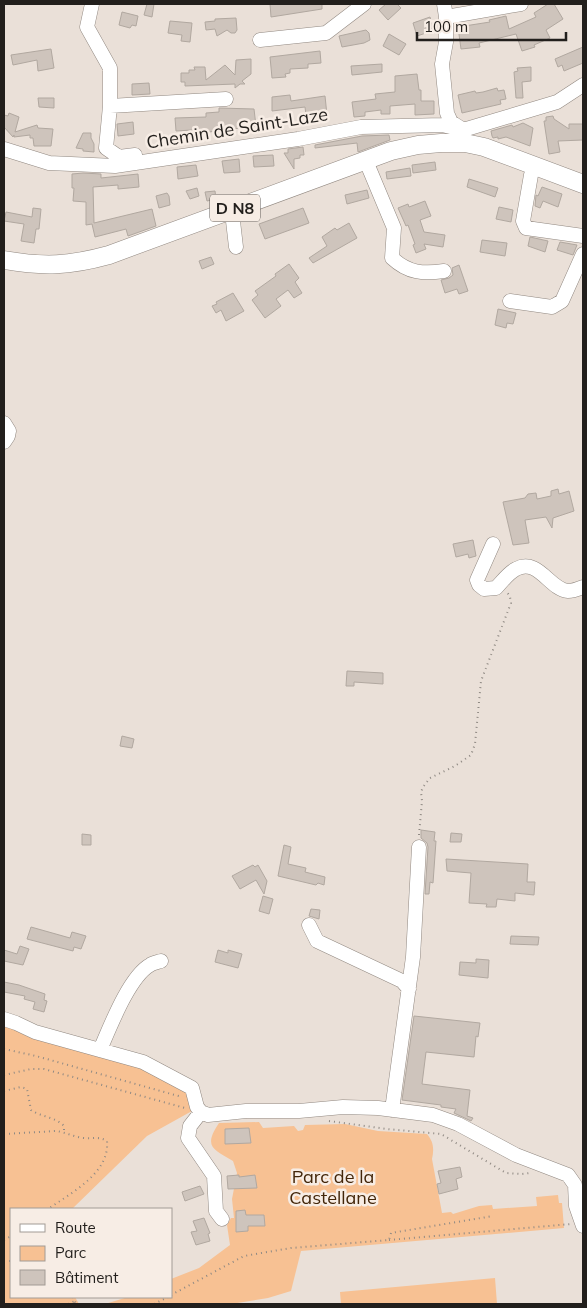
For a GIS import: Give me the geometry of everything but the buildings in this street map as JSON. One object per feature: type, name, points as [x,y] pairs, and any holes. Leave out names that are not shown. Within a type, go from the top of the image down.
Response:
[{"type":"main road","name":"D N8","points":[[4,260],[55,265],[81,263],[108,255],[392,151],[418,145],[441,143],[464,136],[484,148],[583,184]]},
{"type":"street","points":[[92,4],[87,27],[110,68],[110,106],[106,148],[119,157],[172,150],[197,153]]},
{"type":"street","points":[[260,40],[326,32],[364,4]]},
{"type":"street","points":[[522,4],[445,10],[446,42],[442,64],[448,113],[451,122],[464,136],[557,102],[583,86]]},
{"type":"street","points":[[110,106],[226,99]]},
{"type":"street","name":"Chemin de Saint-Laze","points":[[4,149],[49,163],[115,166],[298,139],[361,127],[442,125],[464,136]]},
{"type":"street","points":[[366,161],[394,228],[392,258],[401,266],[413,271],[430,273],[444,271]]},
{"type":"street","points":[[535,166],[531,176],[523,221],[526,228],[583,236]]},
{"type":"street","points":[[510,302],[552,307],[557,305],[562,301],[583,254]]},
{"type":"street","points":[[4,423],[9,431],[4,442]]},
{"type":"street","points":[[493,544],[477,580],[484,589],[496,588],[518,567],[534,568],[560,589],[566,591],[574,591],[583,587]]},
{"type":"street","points":[[392,1110],[413,957],[419,847]]},
{"type":"street","points":[[309,925],[317,940],[402,981],[409,989]]},
{"type":"street","points":[[100,1050],[133,982],[151,964],[161,961]]},
{"type":"street","points":[[4,1019],[35,1032],[143,1062],[192,1088],[199,1110],[208,1115],[246,1111],[299,1111],[343,1107],[433,1115],[458,1124],[516,1155],[568,1175],[574,1185],[576,1206],[583,1224]]},
{"type":"street","points":[[199,1110],[190,1126],[188,1138],[214,1176],[216,1211],[222,1219]]},
{"type":"path","points":[[419,847],[421,792],[423,787],[430,778],[466,760],[471,755],[475,744],[481,681],[511,603],[510,597],[499,585]]},
{"type":"path","points":[[4,1049],[36,1056],[194,1101],[199,1110]]},
{"type":"path","points":[[4,1075],[31,1069],[44,1069],[180,1108],[199,1110]]},
{"type":"path","points":[[4,1091],[21,1087],[27,1089],[31,1110],[38,1115],[59,1121],[64,1126],[64,1132]]},
{"type":"path","points":[[324,1121],[441,1134],[506,1172],[522,1174],[532,1172],[536,1174]]},
{"type":"path","points":[[4,1134],[64,1132],[82,1138],[102,1137],[107,1141],[108,1150],[98,1170],[86,1182],[49,1208]]},
{"type":"path","points":[[389,1240],[391,1233],[493,1216]]},
{"type":"path","points":[[172,1294],[244,1256],[291,1248],[583,1224]]},
{"type":"path","points":[[154,1304],[166,1298]]},
{"type":"path","points":[[68,1304],[76,1303]]},
{"type":"green space","points":[[4,1025],[101,1052],[183,1083],[192,1111],[147,1136],[73,1208],[10,1208],[10,1298],[76,1298],[79,1304],[4,1304]]},
{"type":"green space","name":"Parc de la Castellane","points":[[259,1122],[263,1128],[294,1126],[298,1131],[303,1130],[305,1125],[345,1124],[378,1131],[427,1134],[433,1146],[432,1159],[442,1213],[451,1212],[453,1214],[479,1206],[492,1205],[493,1209],[537,1206],[536,1197],[558,1195],[559,1203],[562,1203],[564,1228],[301,1251],[291,1291],[268,1298],[231,1304],[105,1304],[125,1298],[172,1298],[172,1279],[199,1268],[230,1245],[227,1225],[231,1218],[234,1218],[232,1199],[237,1173],[233,1161],[216,1150],[211,1142],[214,1131],[219,1123]]},
{"type":"green space","points":[[495,1278],[497,1304],[341,1304],[340,1292]]}]
